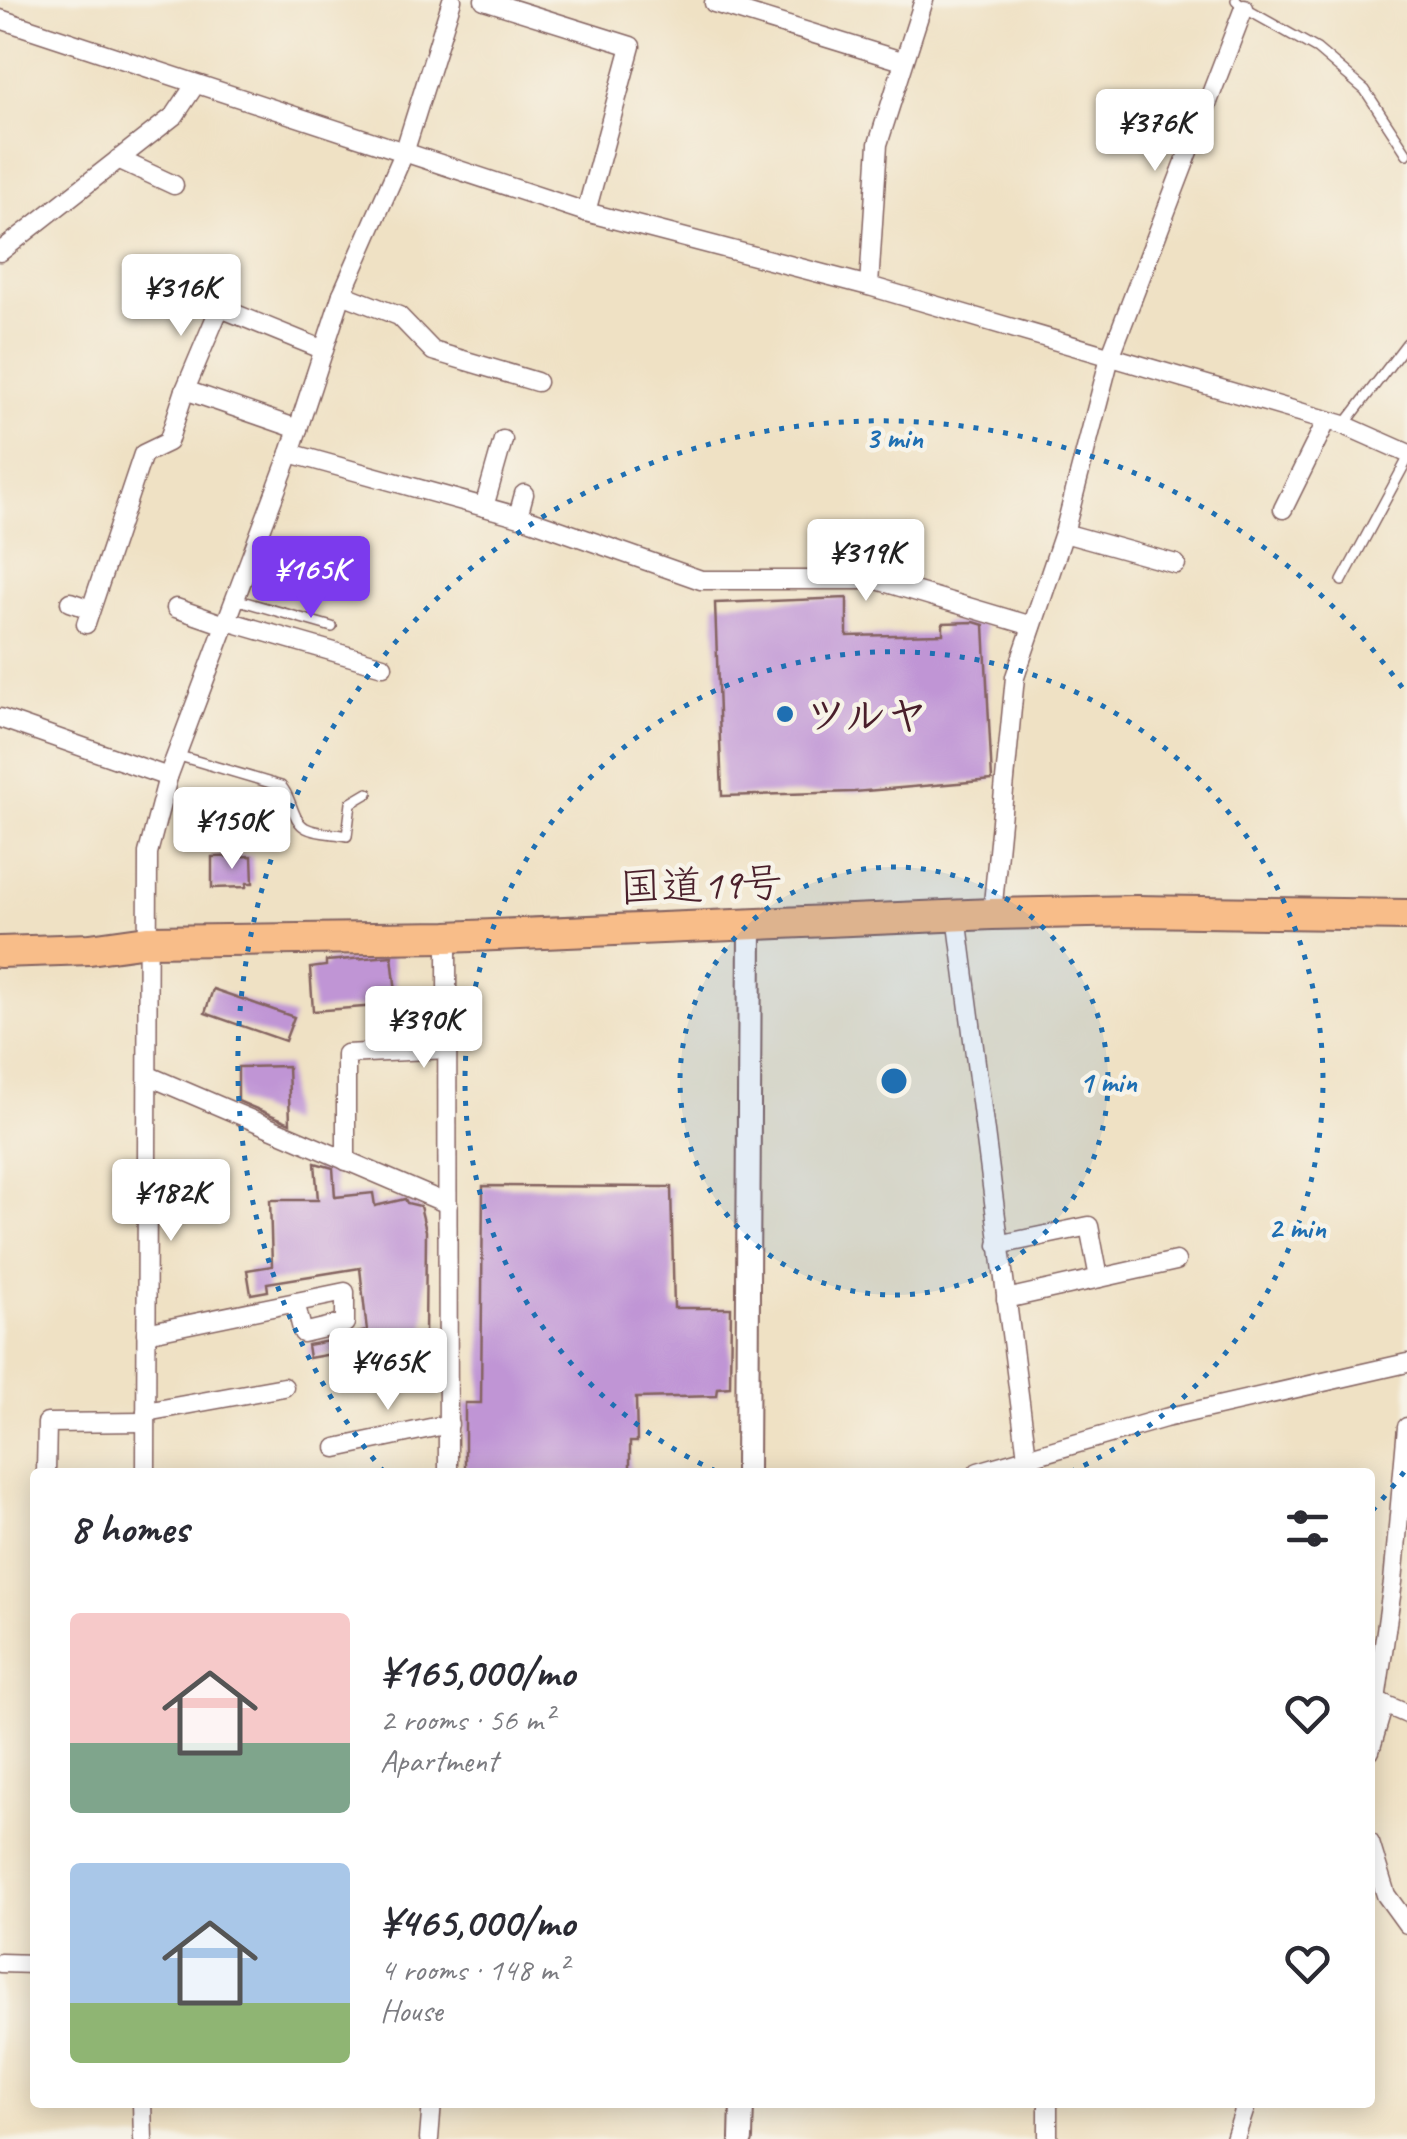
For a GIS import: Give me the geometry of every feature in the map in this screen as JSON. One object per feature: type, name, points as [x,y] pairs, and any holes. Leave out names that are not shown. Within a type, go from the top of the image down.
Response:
[{"type":"highway","name":"国道19号","points":[[0,952],[90,949],[147,941],[447,938],[992,914],[1154,911],[1407,915]]},
{"type":"street","points":[[146,1468],[148,853],[168,776],[290,454],[342,294],[404,152],[452,0]]},
{"type":"street","points":[[484,0],[631,46],[586,212]]},
{"type":"street","points":[[714,0],[902,62]]},
{"type":"street","points":[[869,286],[878,144],[924,0]]},
{"type":"street","points":[[992,914],[1015,677],[1064,532],[1110,357],[1240,4]]},
{"type":"street","points":[[0,19],[586,212],[869,286],[1336,423],[1407,452]]},
{"type":"street","points":[[0,252],[175,114],[195,85]]},
{"type":"street","points":[[118,159],[174,185]]},
{"type":"street","points":[[179,291],[324,350]]},
{"type":"street","points":[[342,294],[398,316],[434,350],[529,380],[524,357]]},
{"type":"street","points":[[70,602],[88,617],[143,454],[168,442],[220,307]]},
{"type":"street","points":[[185,390],[298,429]]},
{"type":"street","points":[[1282,509],[1336,423]]},
{"type":"street","points":[[484,507],[503,440]]},
{"type":"street","points":[[290,454],[518,516],[700,580],[878,580],[1032,626]]},
{"type":"street","points":[[518,516],[524,494]]},
{"type":"street","points":[[1064,532],[1176,564]]},
{"type":"street","points":[[176,607],[383,666]]},
{"type":"street","points":[[0,718],[168,776]]},
{"type":"street","points":[[957,916],[1028,1464]]},
{"type":"street","points":[[747,1468],[750,925]]},
{"type":"street","points":[[447,938],[448,1468]]},
{"type":"street","points":[[346,1161],[346,1054],[448,1048]]},
{"type":"street","points":[[149,1076],[448,1204]]},
{"type":"street","points":[[998,1245],[1089,1226],[1100,1278]]},
{"type":"street","points":[[1006,1299],[1176,1261]]},
{"type":"street","points":[[146,1333],[295,1302]]},
{"type":"street","points":[[1003,1468],[1028,1464],[1166,1418],[1407,1363]]},
{"type":"street","points":[[46,1468],[47,1423],[146,1417],[284,1387]]},
{"type":"street","points":[[336,1448],[449,1424]]},
{"type":"street","points":[[1407,1427],[1393,1582],[1376,1701],[1407,1714]]},
{"type":"street","points":[[1375,1860],[1386,1894],[1407,1924]]},
{"type":"street","points":[[0,1963],[30,1964]]},
{"type":"street","points":[[142,2108],[142,2139]]},
{"type":"street","points":[[428,2139],[431,2108]]},
{"type":"street","points":[[742,2108],[742,2139]]},
{"type":"street","points":[[1048,2108],[1048,2139]]},
{"type":"street","points":[[1234,2139],[1245,2108]]},
{"type":"lane","points":[[1240,4],[1317,49],[1365,90],[1407,154]]},
{"type":"lane","points":[[1336,423],[1407,344]]},
{"type":"lane","points":[[1342,581],[1407,460]]},
{"type":"lane","points":[[235,599],[332,627]]},
{"type":"lane","points":[[176,755],[281,786],[305,828],[348,836],[351,802],[368,793]]},
{"type":"building","points":[[847,598],[847,636],[943,634],[943,623],[984,625],[992,780],[854,792],[722,796],[715,603]]},
{"type":"building","points":[[252,856],[253,883],[246,887],[212,888],[212,857]]},
{"type":"building","points":[[392,956],[396,993],[388,993],[389,1005],[313,1011],[310,968],[326,966],[326,961]]},
{"type":"building","points":[[213,989],[294,1017],[285,1041],[205,1013]]},
{"type":"building","points":[[288,1066],[290,1123],[238,1101],[238,1067]]},
{"type":"building","points":[[315,1163],[333,1168],[335,1197],[373,1193],[375,1206],[405,1199],[420,1206],[426,1231],[425,1338],[386,1338],[387,1344],[309,1358],[307,1345],[367,1331],[360,1268],[267,1283],[268,1291],[251,1294],[247,1270],[272,1266],[270,1200],[318,1200]]},
{"type":"building","points":[[483,1186],[671,1187],[674,1308],[731,1308],[730,1387],[718,1388],[717,1396],[636,1398],[637,1442],[630,1442],[630,1468],[465,1468],[465,1403],[481,1403]]},
{"type":"place","name":"ツルヤ","points":[[785,714]]}]
